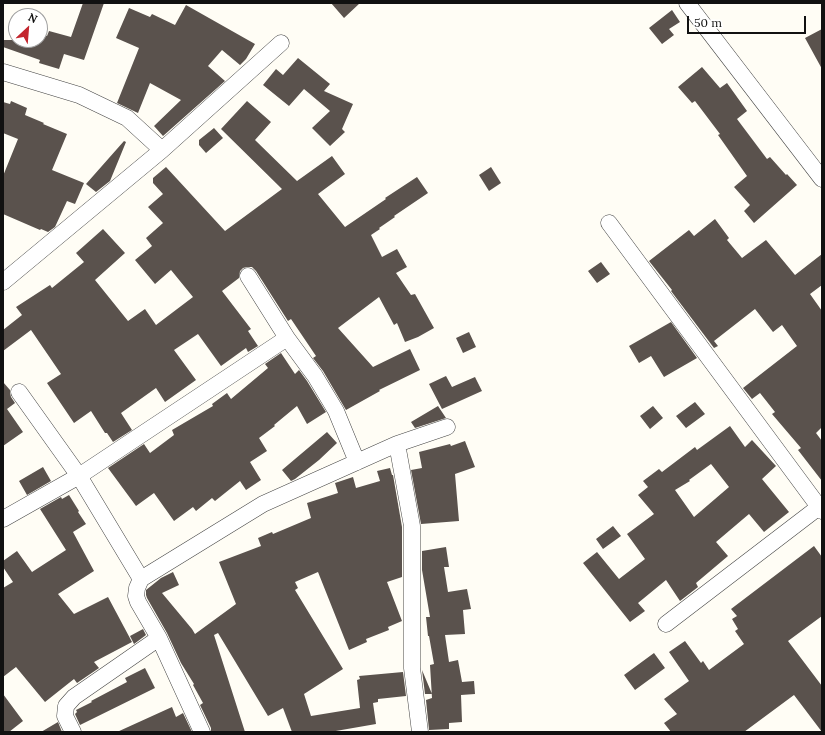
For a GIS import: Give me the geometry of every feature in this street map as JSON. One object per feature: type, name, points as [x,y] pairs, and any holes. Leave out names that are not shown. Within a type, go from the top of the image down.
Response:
[{"type":"street","points":[[687,3],[822,179]]},
{"type":"street","points":[[5,278],[162,150],[281,43]]},
{"type":"street","points":[[3,72],[79,95],[127,118],[162,150]]},
{"type":"street","points":[[609,222],[820,509],[666,624]]},
{"type":"street","points":[[248,276],[287,338],[315,376],[336,411],[357,462]]},
{"type":"street","points":[[3,519],[79,476],[287,338]]},
{"type":"street","points":[[19,392],[79,476],[141,579]]},
{"type":"street","points":[[202,732],[159,638],[138,602],[136,596],[137,588],[141,579],[263,504],[397,444],[447,427]]},
{"type":"street","points":[[397,444],[412,526],[412,668],[420,732]]},
{"type":"street","points":[[73,732],[65,716],[66,706],[74,697],[159,638]]},
{"type":"building","points":[[83,3],[104,3],[84,60],[64,54],[59,69],[39,63],[40,60],[3,47],[3,40],[8,40],[8,48],[48,48],[49,31],[71,37]]},
{"type":"building","points":[[331,3],[360,3],[344,18]]},
{"type":"building","points":[[186,5],[255,44],[246,59],[240,65],[222,50],[208,66],[225,81],[163,136],[154,126],[181,100],[150,83],[138,113],[117,103],[139,48],[116,38],[129,8],[150,17],[152,14],[175,25]]},
{"type":"building","points":[[672,10],[680,22],[669,29],[674,35],[662,44],[649,28]]},
{"type":"building","points":[[822,29],[822,69],[805,38]]},
{"type":"building","points":[[298,58],[330,84],[324,91],[353,104],[342,129],[345,132],[330,146],[312,128],[330,111],[304,89],[289,106],[263,85],[276,69],[283,75]]},
{"type":"building","points":[[702,67],[720,88],[727,83],[747,111],[737,119],[767,159],[770,157],[797,185],[754,223],[744,211],[750,205],[734,187],[747,176],[718,135],[720,134],[695,101],[692,103],[678,87]]},
{"type":"building","points":[[11,101],[27,108],[25,115],[67,134],[52,170],[84,183],[75,204],[67,201],[55,227],[48,232],[3,214],[3,176],[18,139],[3,133],[3,102],[10,104]]},
{"type":"building","points":[[247,101],[271,122],[255,140],[297,181],[332,156],[345,174],[318,194],[345,227],[417,177],[428,193],[394,216],[395,217],[371,235],[382,257],[397,249],[407,267],[396,273],[411,295],[415,294],[434,328],[405,342],[397,323],[394,325],[379,297],[338,328],[373,367],[410,349],[420,370],[379,390],[380,391],[346,410],[323,371],[313,358],[316,356],[291,319],[288,321],[256,271],[252,267],[247,267],[240,271],[239,278],[222,291],[251,329],[248,331],[258,346],[248,352],[246,348],[221,366],[198,334],[174,350],[196,380],[165,402],[156,388],[121,413],[132,430],[113,442],[107,433],[105,433],[91,411],[74,423],[47,383],[61,374],[31,330],[3,351],[3,330],[22,315],[16,307],[50,285],[52,288],[84,262],[76,253],[103,229],[125,253],[95,280],[128,321],[145,309],[156,325],[193,297],[171,270],[155,284],[135,260],[152,246],[146,238],[163,223],[148,207],[163,194],[153,183],[153,178],[166,167],[225,231],[282,189],[221,129]]},
{"type":"building","points":[[214,128],[223,138],[206,153],[199,145],[199,140]]},
{"type":"building","points":[[124,141],[126,142],[110,181],[96,192],[86,184]]},
{"type":"building","points":[[491,167],[501,183],[489,191],[479,175]]},
{"type":"building","points":[[715,219],[729,238],[727,240],[742,258],[766,240],[795,275],[822,254],[822,285],[810,294],[822,311],[822,427],[816,433],[822,441],[822,481],[798,450],[801,448],[772,414],[775,412],[760,393],[752,399],[743,388],[797,346],[782,325],[773,332],[755,309],[714,341],[718,346],[714,348],[649,261],[689,230],[694,236]]},
{"type":"building","points":[[601,262],[610,274],[597,283],[588,271]]},
{"type":"building","points":[[671,322],[697,358],[664,377],[651,356],[639,363],[629,346]]},
{"type":"building","points":[[469,332],[476,347],[463,353],[456,338]]},
{"type":"building","points":[[281,353],[295,374],[299,370],[326,412],[307,424],[297,406],[259,438],[267,451],[250,462],[261,480],[246,490],[240,481],[215,501],[212,498],[196,511],[193,507],[174,521],[154,493],[136,506],[108,468],[144,444],[150,453],[174,435],[172,430],[213,406],[212,404],[227,393],[231,399],[268,368],[265,364]]},
{"type":"building","points":[[446,376],[452,387],[475,377],[482,391],[442,409],[429,384]]},
{"type":"building","points":[[3,382],[10,390],[11,397],[15,403],[7,409],[23,432],[3,446]]},
{"type":"building","points":[[695,402],[705,414],[686,428],[676,416]]},
{"type":"building","points":[[438,406],[446,418],[415,428],[411,422]]},
{"type":"building","points":[[653,406],[663,418],[650,429],[640,416]]},
{"type":"building","points":[[730,426],[745,447],[752,440],[776,466],[762,479],[789,512],[764,532],[749,514],[716,542],[728,556],[696,583],[698,587],[680,601],[666,580],[638,603],[645,611],[630,622],[583,563],[597,552],[619,579],[645,559],[627,534],[654,514],[638,495],[648,487],[643,481],[659,469],[662,472],[695,447],[697,450]],"holes":[[[711,464],[729,487],[694,517],[675,490],[690,481],[689,480]]]},
{"type":"building","points":[[327,432],[337,443],[319,460],[291,481],[282,470]]},
{"type":"building","points":[[465,441],[475,467],[455,474],[459,521],[421,524],[411,470],[422,468],[419,452],[450,444],[451,446]]},
{"type":"building","points":[[43,467],[51,481],[27,495],[19,481]]},
{"type":"building","points":[[390,468],[393,475],[402,527],[402,577],[387,582],[402,621],[388,627],[389,630],[366,639],[367,642],[349,650],[318,572],[295,582],[298,588],[295,590],[343,669],[304,694],[311,716],[360,708],[357,680],[360,679],[359,676],[403,672],[406,696],[378,699],[378,702],[373,703],[376,724],[330,732],[292,732],[283,708],[268,716],[218,633],[214,635],[245,732],[211,732],[211,728],[200,705],[203,703],[147,598],[146,590],[161,578],[173,572],[179,585],[162,593],[195,634],[236,604],[219,562],[261,546],[258,538],[272,532],[273,534],[311,518],[307,503],[338,493],[335,483],[353,477],[356,488],[380,481],[377,471]]},
{"type":"building","points":[[69,495],[86,524],[73,532],[94,571],[58,594],[74,614],[108,597],[132,642],[94,662],[99,668],[77,683],[74,679],[45,702],[16,667],[3,677],[3,588],[13,582],[3,567],[3,561],[17,551],[32,572],[66,550],[40,509],[61,497],[62,499]]},
{"type":"building","points":[[613,526],[621,536],[603,549],[596,539]]},
{"type":"building","points":[[814,546],[822,557],[822,616],[788,641],[822,686],[822,732],[794,695],[744,732],[671,732],[664,723],[677,714],[664,699],[689,681],[669,652],[685,641],[701,663],[703,661],[709,670],[744,644],[735,631],[738,629],[732,619],[737,616],[731,609]]},
{"type":"building","points":[[446,547],[449,567],[444,567],[448,592],[467,589],[471,609],[463,610],[465,634],[445,635],[449,662],[458,660],[462,682],[474,681],[475,694],[461,695],[462,722],[449,723],[449,729],[429,730],[426,700],[432,698],[430,665],[434,664],[428,636],[426,617],[430,617],[422,570],[422,551]]},
{"type":"building","points":[[143,629],[146,635],[134,644],[130,636]]},
{"type":"building","points":[[654,653],[665,668],[635,690],[624,675]]},
{"type":"building","points":[[145,668],[155,688],[80,725],[75,714],[77,712],[76,710],[127,682],[125,678]]},
{"type":"building","points":[[422,670],[432,694],[425,694]]},
{"type":"building","points":[[3,694],[23,721],[9,732],[3,732]]},
{"type":"building","points":[[172,707],[176,717],[183,713],[192,732],[117,732]]},
{"type":"building","points":[[58,722],[62,732],[41,732]]}]
